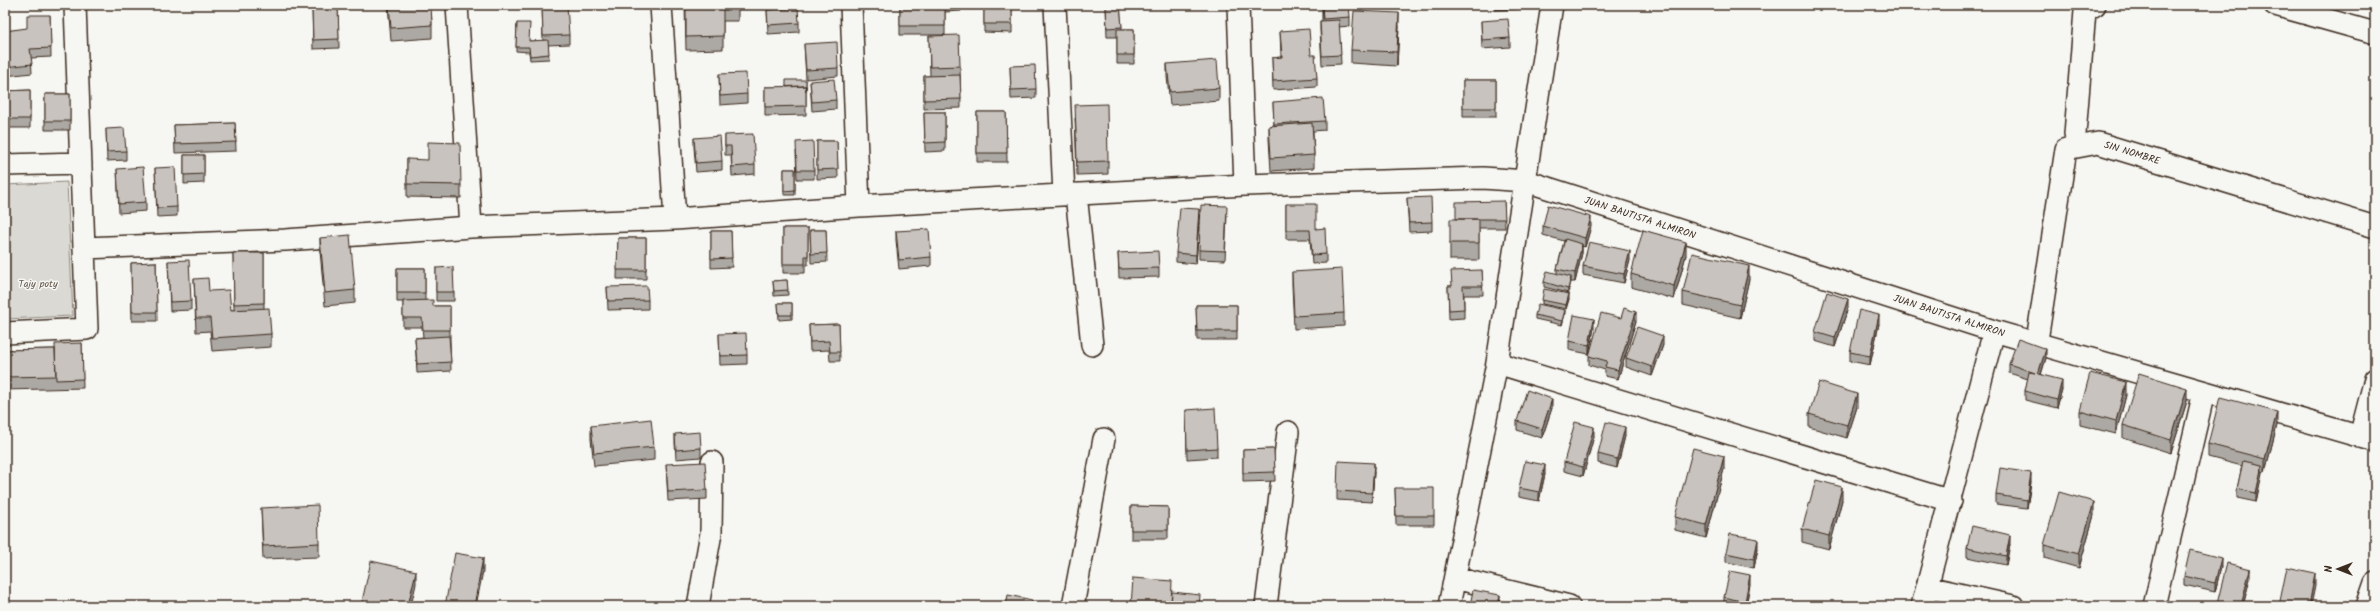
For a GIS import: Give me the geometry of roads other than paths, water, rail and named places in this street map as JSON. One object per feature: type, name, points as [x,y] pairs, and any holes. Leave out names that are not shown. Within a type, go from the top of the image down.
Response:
[{"type":"street","points":[[5,333],[87,329],[75,5]]},
{"type":"street","points":[[457,5],[471,227]]},
{"type":"street","points":[[661,5],[674,220]]},
{"type":"street","points":[[851,5],[859,206]]},
{"type":"street","points":[[1055,5],[1070,195],[1092,345]]},
{"type":"street","points":[[1238,5],[1245,186]]},
{"type":"street","points":[[1450,606],[1497,363],[1552,5]]},
{"type":"street","points":[[2075,134],[2085,10],[2095,5]]},
{"type":"street","points":[[2275,5],[2375,33]]},
{"type":"street","name":"SIN NOMBRE","points":[[2038,334],[2066,149],[2098,143],[2375,227]]},
{"type":"street","points":[[5,165],[81,163]]},
{"type":"street","name":"JUAN BAUTISTA ALMIRON","points":[[84,248],[285,240],[471,227],[674,220],[859,206],[1245,186],[1483,178],[1526,181],[1994,331],[2367,439]]},
{"type":"street","points":[[1994,331],[1951,501],[1925,596],[2013,606]]},
{"type":"street","points":[[1497,363],[1951,501]]},
{"type":"street","points":[[2367,439],[2375,379]]},
{"type":"street","points":[[2154,606],[2204,392]]},
{"type":"street","points":[[1266,606],[1288,432]]},
{"type":"street","points":[[1073,606],[1104,439]]},
{"type":"street","points":[[698,606],[710,533],[712,462]]},
{"type":"street","points":[[1455,578],[1569,606]]},
{"type":"street","points":[[2367,606],[2375,583]]},
{"type":"park label","name":"Tajy poty","points":[[38,284]]}]
